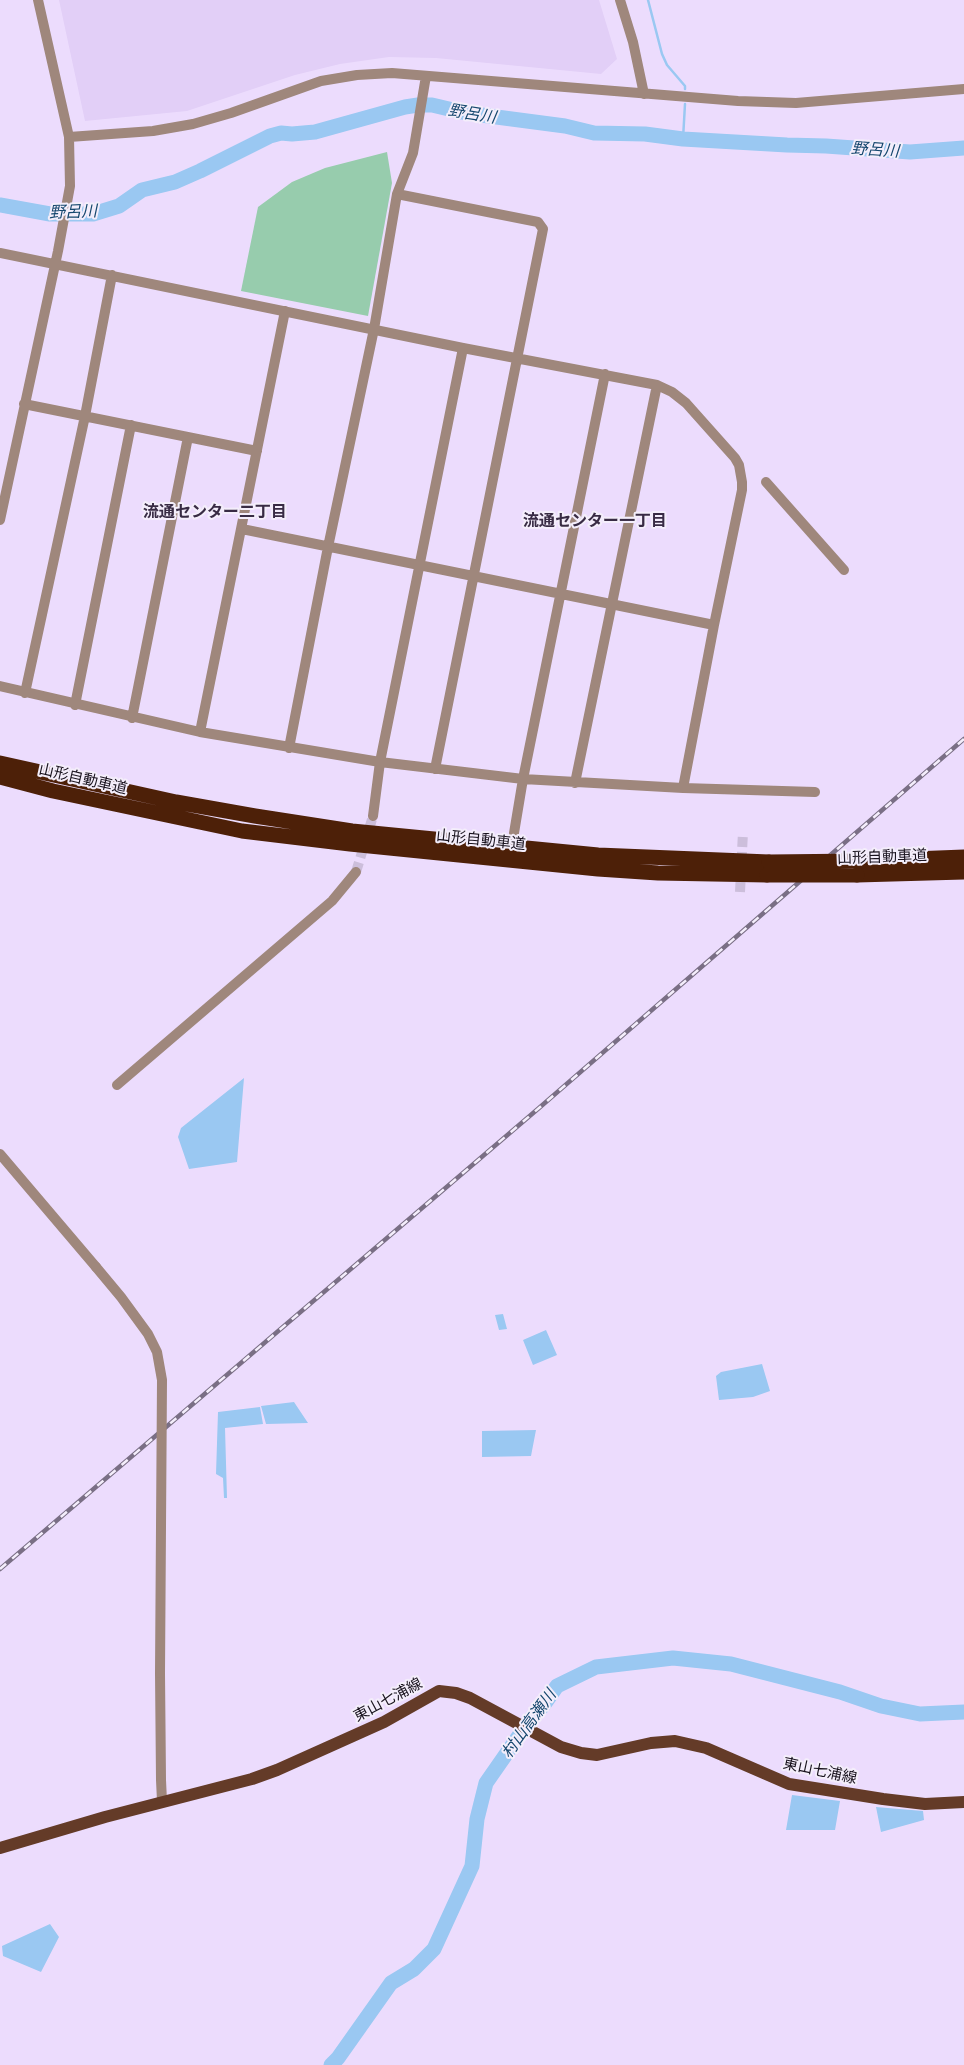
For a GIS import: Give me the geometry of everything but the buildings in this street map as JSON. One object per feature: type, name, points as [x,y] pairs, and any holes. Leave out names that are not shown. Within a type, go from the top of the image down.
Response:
[{"type":"highway","name":"山形自動車道","points":[[0,763],[176,802],[352,831],[598,855],[768,869]]},
{"type":"highway","name":"山形自動車道","points":[[0,777],[53,791],[242,831],[598,869],[658,873],[859,868],[964,872]]},
{"type":"highway","name":"山形自動車道","points":[[859,868],[964,857]]},
{"type":"main road","name":"東山七浦線","points":[[0,1848],[162,1800],[278,1770],[384,1722],[439,1691],[456,1693],[561,1746],[581,1754],[597,1754],[651,1743],[674,1741],[706,1748],[789,1784],[925,1804],[964,1802]]},
{"type":"street","points":[[0,520],[4,481],[24,404],[58,251],[70,186],[69,137],[38,0]]},
{"type":"street","points":[[620,0],[633,42],[644,94]]},
{"type":"street","points":[[69,137],[152,130],[193,124],[231,113],[321,81],[357,75],[392,74],[426,76],[644,94],[796,103],[964,89]]},
{"type":"street","points":[[289,748],[328,547],[374,329],[398,194],[413,153],[424,98],[426,76]]},
{"type":"street","points":[[398,194],[538,222],[543,229],[434,769]]},
{"type":"street","points":[[0,252],[463,348],[605,374],[657,385],[672,392],[686,403],[735,458],[741,474],[742,490],[683,788]]},
{"type":"street","points":[[25,693],[112,275]]},
{"type":"street","points":[[200,732],[285,311]]},
{"type":"street","points":[[373,816],[380,762],[463,348]]},
{"type":"street","points":[[514,833],[523,779],[562,594],[605,374]]},
{"type":"street","points":[[575,783],[657,385]]},
{"type":"street","points":[[24,404],[257,451]]},
{"type":"street","points":[[74,705],[131,425]]},
{"type":"street","points":[[132,718],[188,437]]},
{"type":"street","points":[[766,482],[844,570]]},
{"type":"street","points":[[242,529],[714,625]]},
{"type":"street","points":[[0,686],[74,705],[200,732],[380,762],[523,779],[575,783],[815,792]]},
{"type":"street","points":[[117,1085],[332,901],[356,872]]},
{"type":"street","points":[[0,1154],[122,1297],[148,1334],[157,1352],[162,1380],[160,1673],[160,1780],[162,1800]]},
{"type":"shaded area","points":[[59,0],[599,0],[617,59],[601,74],[436,58],[389,57],[340,64],[295,75],[187,111],[85,121]]},
{"type":"green space","points":[[387,152],[392,183],[368,316],[241,291],[258,207],[292,182],[325,168]]},
{"type":"water","points":[[244,1078],[237,1162],[189,1169],[178,1137],[181,1128]]},
{"type":"water","points":[[503,1314],[507,1329],[499,1330],[495,1315]]},
{"type":"water","points":[[546,1330],[557,1355],[533,1365],[523,1340]]},
{"type":"water","points":[[762,1364],[770,1391],[753,1397],[719,1400],[716,1376],[721,1372]]},
{"type":"water","points":[[294,1402],[308,1423],[266,1424],[261,1406]]},
{"type":"water","points":[[260,1407],[263,1424],[225,1428],[227,1498],[224,1498],[223,1478],[216,1474],[218,1412]]},
{"type":"water","points":[[536,1430],[531,1456],[482,1457],[482,1431]]},
{"type":"water","points":[[792,1795],[840,1801],[835,1830],[786,1830]]},
{"type":"water","points":[[876,1807],[923,1811],[924,1820],[881,1832]]},
{"type":"water","points":[[50,1924],[59,1937],[41,1972],[3,1956],[2,1946]]},
{"type":"waterway","points":[[648,0],[662,54],[667,65],[685,86],[685,89]]},
{"type":"waterway","points":[[683,139],[685,104]]},
{"type":"waterway","name":"野呂川","points":[[0,205],[50,214],[93,214],[119,206],[142,190],[175,182],[200,171],[270,136],[281,133],[315,132],[418,105],[432,105],[466,113],[565,126],[594,133],[645,134],[683,139],[910,152],[964,148]]},
{"type":"waterway","name":"村山高瀬川","points":[[331,2065],[338,2058],[391,1983],[414,1969],[434,1949],[472,1866],[477,1819],[486,1783],[532,1717],[543,1706],[557,1686],[596,1667],[673,1658],[731,1664],[840,1692],[881,1706],[920,1714],[964,1712]]},
{"type":"tunnel","points":[[356,872],[373,816]]},
{"type":"tunnel","points":[[740,892],[743,832]]},
{"type":"railway","points":[[0,1569],[539,1108],[964,739]]},
{"type":"district","name":"流通センター二丁目","points":[[215,512]]},
{"type":"district","name":"流通センター一丁目","points":[[595,521]]}]
